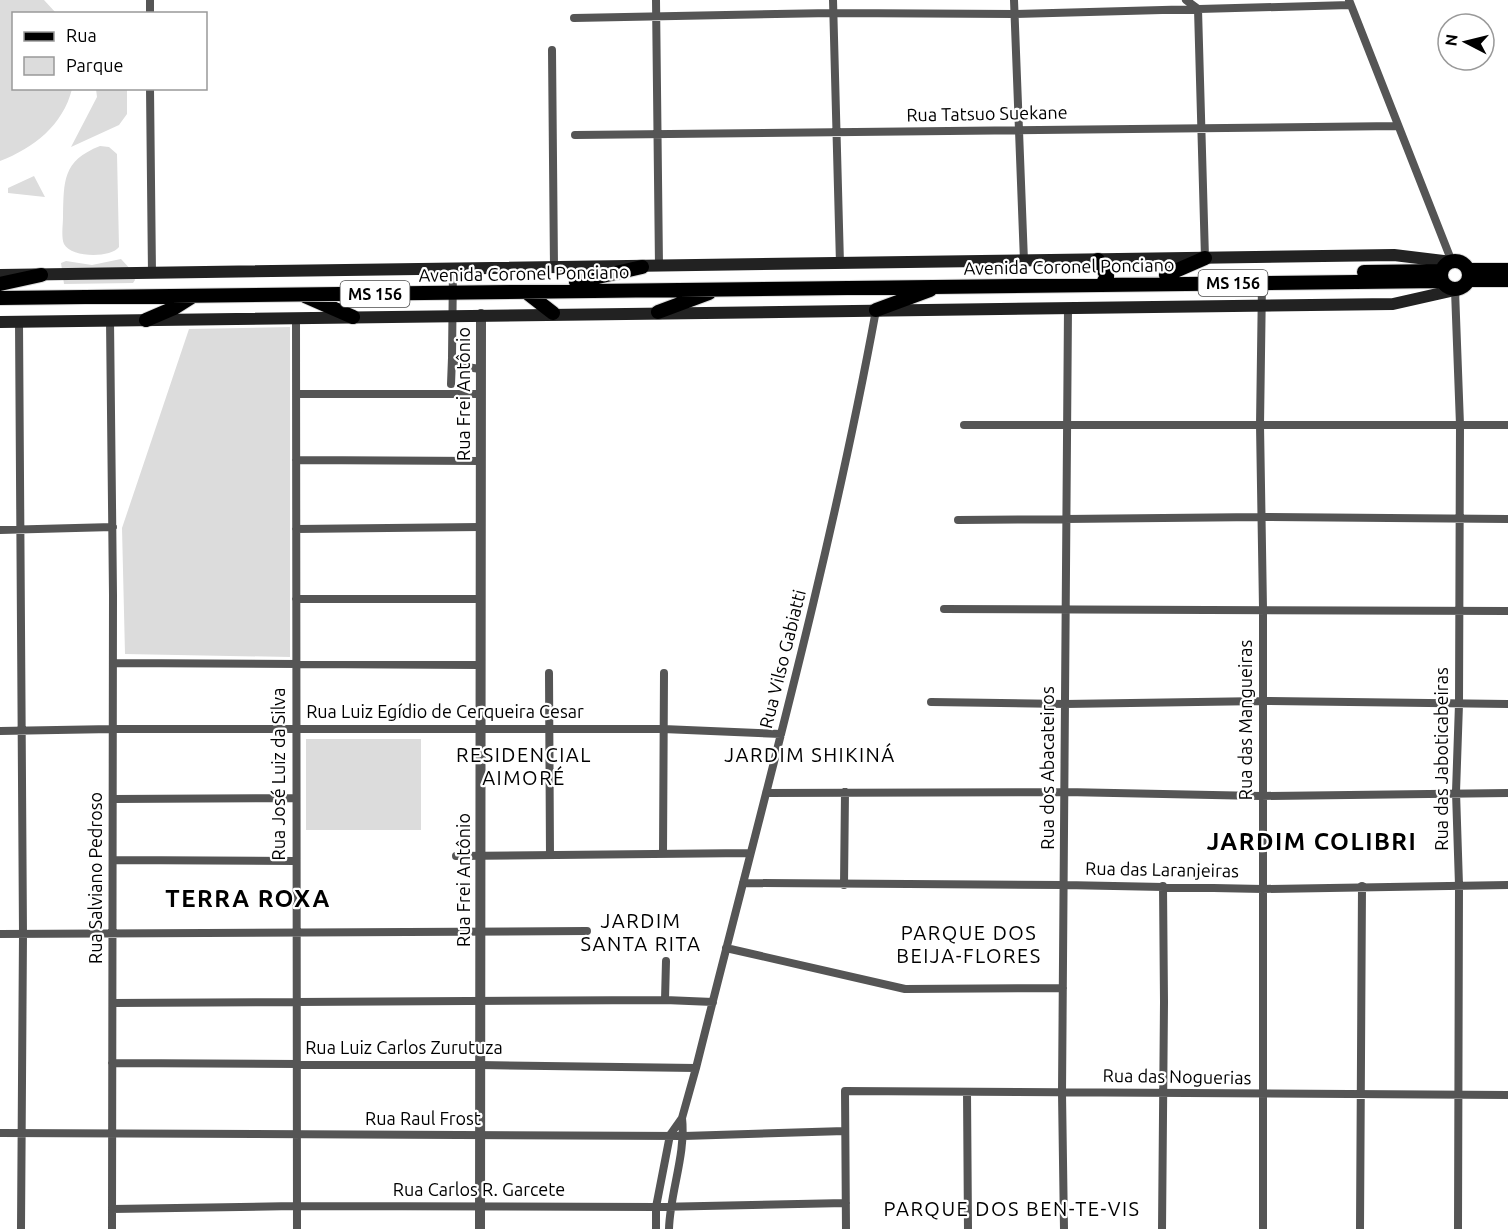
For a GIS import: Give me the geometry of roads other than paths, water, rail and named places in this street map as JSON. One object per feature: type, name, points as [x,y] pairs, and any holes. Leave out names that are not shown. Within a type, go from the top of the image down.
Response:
[{"type":"main road","points":[[0,275],[1394,255],[1445,271]]},
{"type":"main road","points":[[1166,275],[1205,258]]},
{"type":"main road","points":[[1098,260],[1104,280],[1166,275],[1445,271]]},
{"type":"main road","name":"Avenida Coronel Ponciano","points":[[576,282],[1024,277],[1262,283],[1445,271],[1460,262],[1468,275],[1508,280]]},
{"type":"main road","points":[[486,288],[576,282],[642,267]]},
{"type":"main road","points":[[0,322],[553,313],[1393,304],[1463,287],[1468,275],[1508,270]]},
{"type":"main road","points":[[1445,271],[1447,287],[1455,290]]},
{"type":"main road","points":[[0,284],[41,275]]},
{"type":"main road","name":"Avenida Coronel Ponciano","points":[[0,298],[303,295],[453,288],[486,288],[526,292],[942,287],[1104,280]]},
{"type":"main road","points":[[876,310],[942,287]]},
{"type":"main road","points":[[0,290],[453,288]]},
{"type":"main road","points":[[658,312],[720,290]]},
{"type":"main road","points":[[526,292],[553,313]]},
{"type":"main road","points":[[303,295],[353,317]]},
{"type":"main road","points":[[146,320],[174,308],[193,296]]},
{"type":"street","points":[[656,0],[659,266]]},
{"type":"street","points":[[833,0],[840,264]]},
{"type":"street","points":[[1014,0],[1024,261]]},
{"type":"street","points":[[1186,0],[1198,9]]},
{"type":"street","points":[[574,18],[833,13],[1014,14],[1349,2],[1398,126],[1445,271]]},
{"type":"street","points":[[1198,9],[1205,258]]},
{"type":"street","points":[[552,50],[554,268]]},
{"type":"street","points":[[150,90],[152,274]]},
{"type":"street","name":"Rua Tatsuo Suekane","points":[[575,135],[1398,126]]},
{"type":"street","points":[[451,384],[453,269]]},
{"type":"street","name":"Rua das Mangueiras","points":[[1262,283],[1260,425],[1263,608],[1263,1229]]},
{"type":"street","name":"Rua das Jaboticabeiras","points":[[1455,290],[1460,424],[1460,612],[1456,792],[1459,885],[1458,1229]]},
{"type":"street","name":"Rua dos Abacateiros","points":[[1064,1229],[1062,1093],[1068,308]]},
{"type":"street","name":"Rua Vilso Gabiatti","points":[[656,1229],[656,1207],[670,1136],[682,1118],[696,1068],[813,609],[852,435],[876,310]]},
{"type":"street","name":"Rua Frei Antônio","points":[[480,314],[480,1229]]},
{"type":"street","name":"Rua José Luiz da Silva","points":[[296,318],[295,1206],[297,1229]]},
{"type":"street","name":"Rua Salviano Pedroso","points":[[110,320],[113,527],[112,1229]]},
{"type":"street","points":[[20,321],[23,934],[21,1229]]},
{"type":"street","points":[[452,357],[460,366],[480,369]]},
{"type":"street","points":[[296,394],[480,394]]},
{"type":"street","points":[[964,425],[1508,424]]},
{"type":"street","points":[[296,460],[480,461]]},
{"type":"street","points":[[958,520],[1261,517],[1508,519]]},
{"type":"street","points":[[0,530],[113,527]]},
{"type":"street","points":[[296,529],[480,527]]},
{"type":"street","points":[[296,599],[480,599]]},
{"type":"street","points":[[944,609],[1263,608],[1508,611]]},
{"type":"street","points":[[113,663],[480,665]]},
{"type":"street","points":[[549,673],[550,855]]},
{"type":"street","points":[[663,854],[664,674]]},
{"type":"street","points":[[931,702],[1065,704],[1263,701],[1508,704]]},
{"type":"street","name":"Rua Luiz Egídio de Cerqueira Cesar","points":[[0,731],[663,729],[782,734]]},
{"type":"street","points":[[844,885],[845,792]]},
{"type":"street","points":[[766,793],[1065,792],[1262,796],[1508,793]]},
{"type":"street","points":[[113,799],[296,798]]},
{"type":"street","points":[[456,856],[750,853]]},
{"type":"street","points":[[113,860],[296,861]]},
{"type":"street","name":"Rua das Laranjeiras","points":[[743,883],[1163,886],[1263,889],[1508,885]]},
{"type":"street","points":[[1162,1229],[1163,886]]},
{"type":"street","points":[[1360,1229],[1362,886]]},
{"type":"street","points":[[0,934],[587,931]]},
{"type":"street","points":[[726,948],[905,989],[1063,988]]},
{"type":"street","points":[[664,1000],[666,961]]},
{"type":"street","points":[[112,1003],[664,1000],[713,1002]]},
{"type":"street","name":"Rua Luiz Carlos Zurutuza","points":[[112,1063],[696,1068]]},
{"type":"street","name":"Rua das Noguerias","points":[[846,1131],[846,1091],[1508,1095]]},
{"type":"street","points":[[967,1092],[968,1229]]},
{"type":"street","name":"Rua Vilso Gabiatti","points":[[669,1229],[669,1206],[684,1136],[682,1118]]},
{"type":"street","points":[[846,1131],[846,1229]]},
{"type":"street","name":"Rua Raul Frost","points":[[0,1133],[684,1136],[846,1131]]},
{"type":"street","name":"Rua Carlos R. Garcete","points":[[112,1209],[295,1206],[656,1207],[846,1203]]},
{"type":"district","name":"JARDIM SHIKINÁ","points":[[810,755]]},
{"type":"district","name":"RESIDENCIAL AIMORÉ","points":[[524,766]]},
{"type":"district","name":"JARDIM COLIBRI","points":[[1312,842]]},
{"type":"district","name":"TERRA ROXA","points":[[248,899]]},
{"type":"district","name":"JARDIM SANTA RITA","points":[[641,932]]},
{"type":"district","name":"PARQUE DOS BEIJA-FLORES","points":[[969,944]]},
{"type":"district","name":"PARQUE DOS BEN-TE-VIS","points":[[1012,1209]]}]
